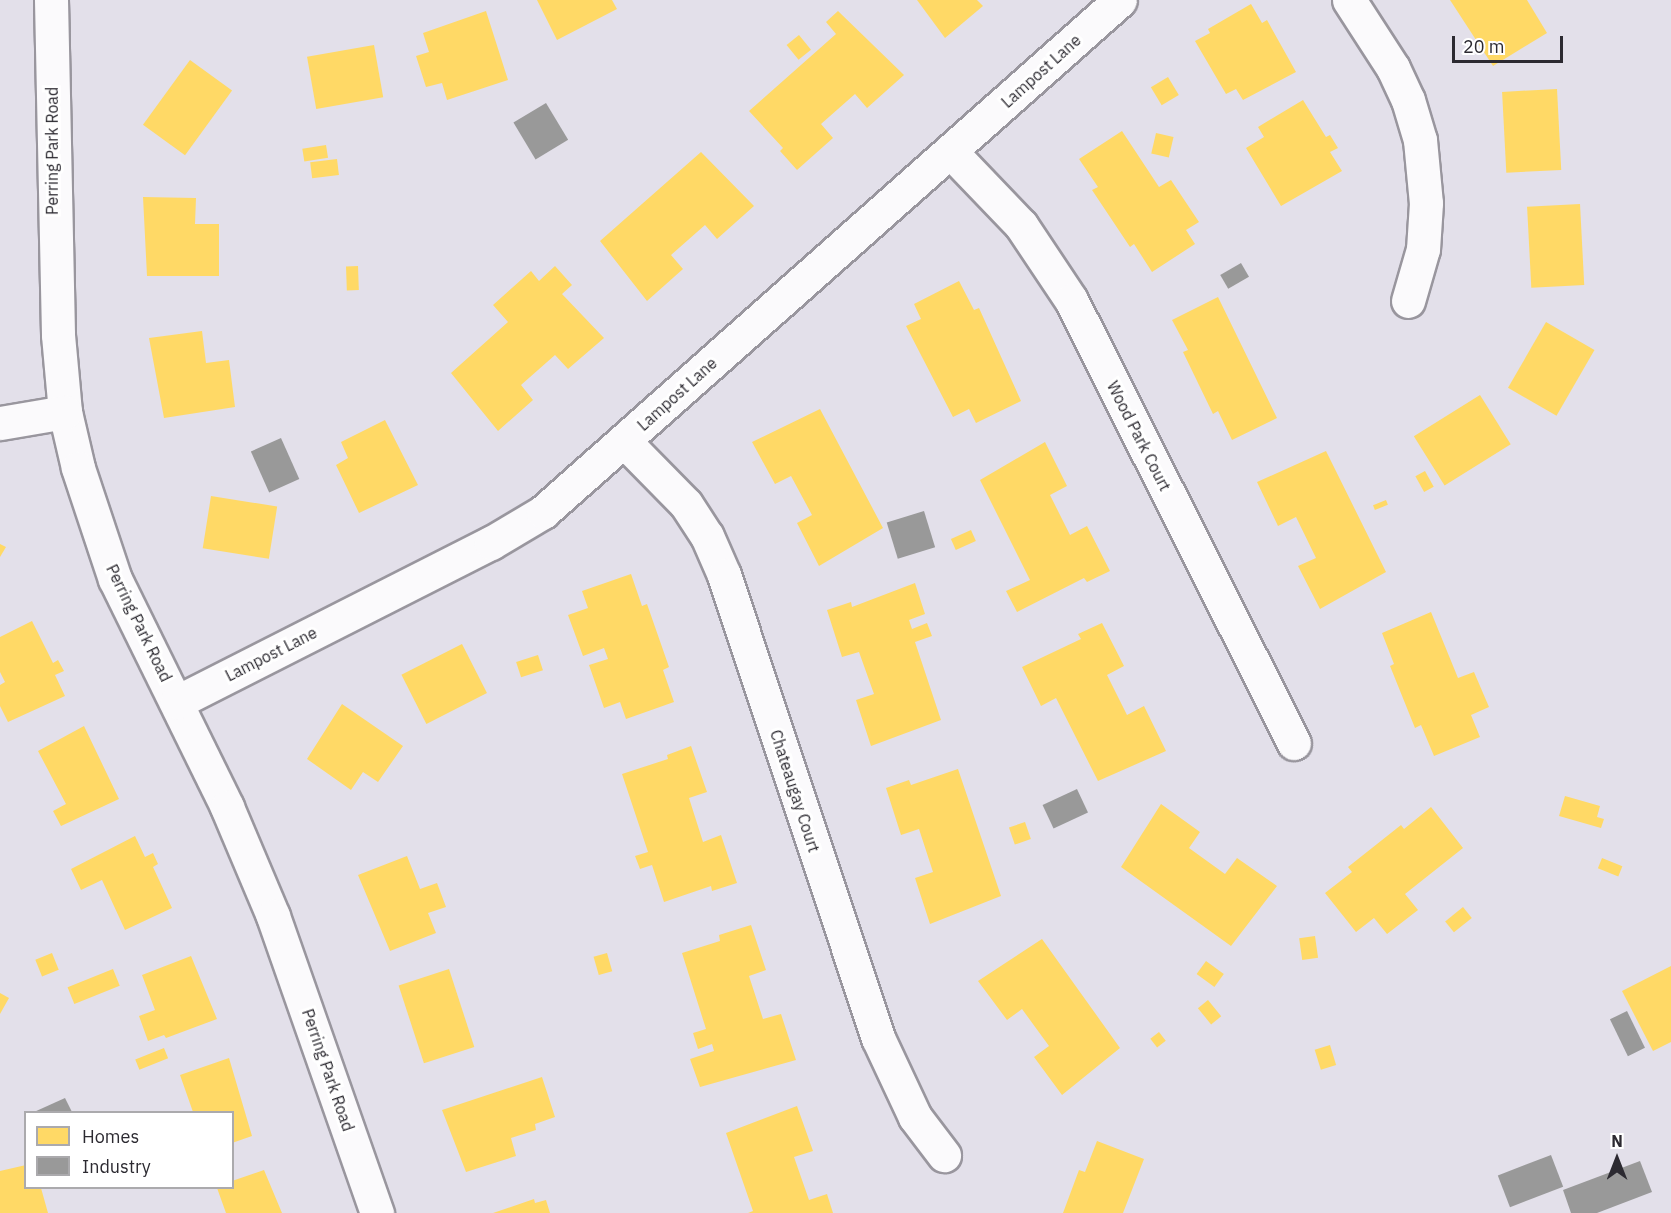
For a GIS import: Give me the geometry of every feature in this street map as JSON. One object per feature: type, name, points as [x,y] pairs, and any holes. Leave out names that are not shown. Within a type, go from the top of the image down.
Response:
[{"type":"street","name":"Perring Park Road","points":[[51,0],[53,235],[65,412],[93,519],[115,579],[227,807],[273,916],[377,1213]]},
{"type":"street","name":"Lampost Lane","points":[[177,702],[491,543],[543,512],[1120,0]]},
{"type":"street","points":[[1350,0],[1393,68],[1408,100],[1420,140],[1426,203],[1423,249],[1408,302]]},
{"type":"street","name":"Wood Park Court","points":[[950,151],[1021,225],[1071,300],[1294,743]]},
{"type":"street","points":[[0,423],[65,412]]},
{"type":"street","name":"Chateaugay Court","points":[[624,441],[686,504],[707,536],[724,576],[878,1038],[915,1118],[945,1155]]},
{"type":"building: Homes","points":[[537,0],[612,0],[617,9],[557,40]]},
{"type":"building: Homes","points":[[917,0],[977,0],[983,6],[945,38]]},
{"type":"building: Homes","points":[[1450,0],[1527,0],[1547,33],[1493,66]]},
{"type":"building: Homes","points":[[1251,4],[1262,23],[1267,20],[1296,72],[1243,100],[1236,89],[1226,94],[1195,41],[1210,33],[1208,29]]},
{"type":"building: Homes","points":[[486,11],[508,80],[447,100],[442,83],[426,87],[416,56],[429,52],[423,33]]},
{"type":"building: Homes","points":[[838,11],[904,75],[867,108],[855,94],[821,124],[833,138],[797,170],[780,151],[783,148],[749,111],[836,34],[826,22]]},
{"type":"building: Homes","points":[[799,35],[811,50],[799,60],[787,45]]},
{"type":"building: Homes","points":[[374,45],[383,97],[316,109],[307,57]]},
{"type":"building: Homes","points":[[190,60],[232,91],[185,155],[143,125]]},
{"type":"building: Homes","points":[[1168,77],[1179,95],[1162,105],[1151,87]]},
{"type":"building: Homes","points":[[1557,89],[1561,170],[1506,173],[1502,92]]},
{"type":"building: Homes","points":[[1303,100],[1326,137],[1330,135],[1338,148],[1330,152],[1342,171],[1281,206],[1246,148],[1264,137],[1258,127]]},
{"type":"building: Homes","points":[[1122,131],[1159,187],[1171,180],[1199,222],[1186,230],[1195,244],[1152,272],[1134,244],[1130,247],[1092,190],[1098,187],[1079,159]]},
{"type":"building: Homes","points":[[1156,133],[1174,137],[1169,158],[1151,153]]},
{"type":"building: Homes","points":[[326,145],[328,158],[304,162],[302,149]]},
{"type":"building: Homes","points":[[701,152],[754,206],[717,239],[705,225],[671,255],[683,269],[647,301],[600,241]]},
{"type":"building: Homes","points":[[337,159],[339,175],[312,178],[310,162]]},
{"type":"building: Homes","points":[[143,197],[196,198],[195,224],[219,224],[219,276],[147,276]]},
{"type":"building: Homes","points":[[1580,204],[1584,285],[1531,288],[1527,207]]},
{"type":"building: Homes","points":[[346,266],[358,266],[359,290],[347,290]]},
{"type":"building: Homes","points":[[555,266],[572,285],[562,294],[604,338],[568,369],[555,355],[521,385],[533,400],[498,431],[451,373],[508,322],[493,305],[531,271],[539,281]]},
{"type":"building: Homes","points":[[959,281],[974,310],[979,308],[1021,401],[976,423],[969,409],[953,417],[906,326],[921,319],[914,304]]},
{"type":"building: Homes","points":[[1218,297],[1277,418],[1232,440],[1218,411],[1213,414],[1183,352],[1188,350],[1172,320]]},
{"type":"building: Homes","points":[[1546,322],[1594,350],[1556,416],[1508,388]]},
{"type":"building: Homes","points":[[202,331],[206,363],[229,360],[235,407],[164,418],[149,338]]},
{"type":"building: Homes","points":[[1480,395],[1511,444],[1445,486],[1414,436]]},
{"type":"building: Homes","points":[[820,409],[883,528],[819,566],[797,523],[812,515],[791,476],[775,484],[752,442]]},
{"type":"building: Homes","points":[[385,420],[418,485],[359,513],[336,465],[348,458],[341,442]]},
{"type":"building: Homes","points":[[1045,442],[1067,486],[1050,495],[1070,535],[1087,526],[1110,571],[1087,582],[1084,578],[1017,612],[1006,591],[1030,580],[980,480]]},
{"type":"building: Homes","points":[[1326,451],[1386,572],[1320,609],[1298,566],[1316,558],[1296,517],[1278,526],[1257,482]]},
{"type":"building: Homes","points":[[1425,471],[1434,487],[1424,492],[1415,476]]},
{"type":"building: Homes","points":[[211,496],[277,506],[269,559],[203,548]]},
{"type":"building: Homes","points":[[1386,500],[1388,505],[1375,510],[1373,505]]},
{"type":"building: Homes","points":[[971,530],[976,541],[956,550],[951,539]]},
{"type":"building: Homes","points":[[0,544],[6,547],[0,557]]},
{"type":"building: Homes","points":[[631,574],[642,606],[647,604],[669,667],[663,670],[674,702],[626,719],[620,702],[604,708],[589,665],[608,659],[604,648],[583,656],[568,615],[588,608],[582,591]]},
{"type":"building: Homes","points":[[915,583],[925,614],[909,620],[912,629],[927,623],[932,636],[915,642],[941,720],[871,746],[856,700],[874,694],[859,652],[842,657],[827,610],[851,602],[852,607]]},
{"type":"building: Homes","points":[[1431,612],[1458,678],[1474,672],[1489,707],[1471,715],[1480,737],[1434,756],[1421,725],[1415,728],[1390,666],[1394,664],[1382,633]]},
{"type":"building: Homes","points":[[32,621],[53,663],[58,660],[64,671],[55,675],[65,696],[8,722],[0,706],[0,685],[5,682],[0,672],[0,637]]},
{"type":"building: Homes","points":[[1102,623],[1124,666],[1107,675],[1127,715],[1144,706],[1166,751],[1098,781],[1056,698],[1041,706],[1022,667],[1081,639],[1078,634]]},
{"type":"building: Homes","points":[[462,644],[487,693],[426,724],[401,675]]},
{"type":"building: Homes","points":[[538,655],[543,670],[521,677],[516,662]]},
{"type":"building: Homes","points":[[342,704],[403,746],[378,782],[363,772],[351,790],[307,759]]},
{"type":"building: Homes","points":[[84,726],[119,799],[61,826],[53,811],[66,804],[38,751]]},
{"type":"building: Homes","points":[[691,746],[707,792],[689,798],[703,842],[721,835],[737,883],[712,891],[711,886],[664,902],[652,865],[640,869],[635,856],[648,852],[622,774],[668,759],[667,755]]},
{"type":"building: Homes","points":[[958,769],[1001,896],[930,924],[915,878],[933,872],[919,829],[901,835],[886,788],[909,780],[911,785]]},
{"type":"building: Homes","points":[[1565,796],[1600,806],[1597,817],[1604,819],[1601,828],[1559,816]]},
{"type":"building: Homes","points":[[1161,804],[1200,832],[1189,848],[1225,874],[1237,858],[1277,886],[1231,946],[1121,867]]},
{"type":"building: Homes","points":[[1431,807],[1463,848],[1405,894],[1418,910],[1387,934],[1374,918],[1356,932],[1325,893],[1352,872],[1348,867],[1401,825],[1404,829]]},
{"type":"building: Homes","points":[[1025,822],[1031,839],[1015,845],[1009,828]]},
{"type":"building: Homes","points":[[135,836],[145,857],[153,853],[158,864],[153,867],[172,908],[125,930],[102,880],[81,890],[71,869]]},
{"type":"building: Homes","points":[[407,856],[420,889],[437,883],[446,907],[428,913],[436,933],[390,951],[358,875]]},
{"type":"building: Homes","points":[[1602,858],[1622,866],[1618,876],[1598,868]]},
{"type":"building: Homes","points":[[1463,907],[1472,918],[1454,932],[1445,921]]},
{"type":"building: Homes","points":[[751,925],[766,970],[749,976],[763,1019],[781,1014],[796,1060],[700,1087],[690,1059],[714,1051],[712,1044],[698,1049],[693,1033],[706,1029],[682,953],[720,941],[719,935]]},
{"type":"building: Homes","points":[[1315,936],[1318,958],[1302,960],[1299,938]]},
{"type":"building: Homes","points":[[1042,939],[1120,1048],[1062,1095],[1034,1057],[1049,1046],[1022,1009],[1007,1020],[978,981]]},
{"type":"building: Homes","points":[[52,953],[59,970],[42,976],[35,960]]},
{"type":"building: Homes","points":[[607,953],[612,971],[599,975],[594,957]]},
{"type":"building: Homes","points":[[191,956],[217,1019],[166,1038],[164,1035],[148,1041],[139,1016],[155,1010],[142,975]]},
{"type":"building: Homes","points":[[1206,961],[1224,974],[1214,987],[1197,974]]},
{"type":"building: Homes","points":[[1671,966],[1671,1042],[1653,1051],[1622,991]]},
{"type":"building: Homes","points":[[113,969],[120,986],[74,1004],[68,987]]},
{"type":"building: Homes","points":[[449,969],[474,1047],[424,1063],[399,985]]},
{"type":"building: Homes","points":[[0,993],[9,998],[0,1014]]},
{"type":"building: Homes","points":[[1208,1000],[1221,1016],[1211,1025],[1198,1008]]},
{"type":"building: Homes","points":[[1159,1032],[1166,1041],[1157,1047],[1150,1039]]},
{"type":"building: Homes","points":[[1330,1045],[1336,1065],[1321,1070],[1315,1050]]},
{"type":"building: Homes","points":[[164,1048],[168,1058],[139,1070],[135,1060]]},
{"type":"building: Homes","points":[[229,1058],[252,1136],[234,1142],[234,1111],[193,1111],[180,1075]]},
{"type":"building: Homes","points":[[542,1077],[555,1117],[535,1124],[536,1130],[511,1138],[516,1156],[466,1172],[442,1110]]},
{"type":"building: Homes","points":[[797,1106],[813,1151],[794,1157],[809,1200],[827,1194],[833,1213],[748,1213],[753,1211],[726,1133]]},
{"type":"building: Homes","points":[[1097,1141],[1144,1159],[1123,1213],[1063,1213],[1079,1170],[1085,1172]]},
{"type":"building: Homes","points":[[24,1165],[24,1189],[41,1189],[48,1213],[0,1213],[0,1171]]},
{"type":"building: Homes","points":[[264,1170],[282,1213],[226,1213],[217,1189],[234,1189],[234,1180]]},
{"type":"building: Homes","points":[[534,1199],[535,1203],[546,1200],[550,1213],[493,1213]]},
{"type":"building: Industry","points":[[546,103],[568,140],[536,159],[513,123]]},
{"type":"building: Industry","points":[[1241,263],[1249,277],[1228,289],[1220,275]]},
{"type":"building: Industry","points":[[281,438],[299,479],[269,493],[251,451]]},
{"type":"building: Industry","points":[[924,511],[935,547],[898,559],[887,522]]},
{"type":"building: Industry","points":[[1077,789],[1088,813],[1054,829],[1043,805]]},
{"type":"building: Industry","points":[[1627,1011],[1645,1048],[1628,1056],[1610,1019]]},
{"type":"building: Industry","points":[[65,1098],[72,1111],[36,1111]]},
{"type":"building: Industry","points":[[1551,1155],[1563,1187],[1510,1207],[1498,1175]]},
{"type":"building: Industry","points":[[1640,1161],[1652,1192],[1597,1213],[1571,1213],[1563,1190]]}]
